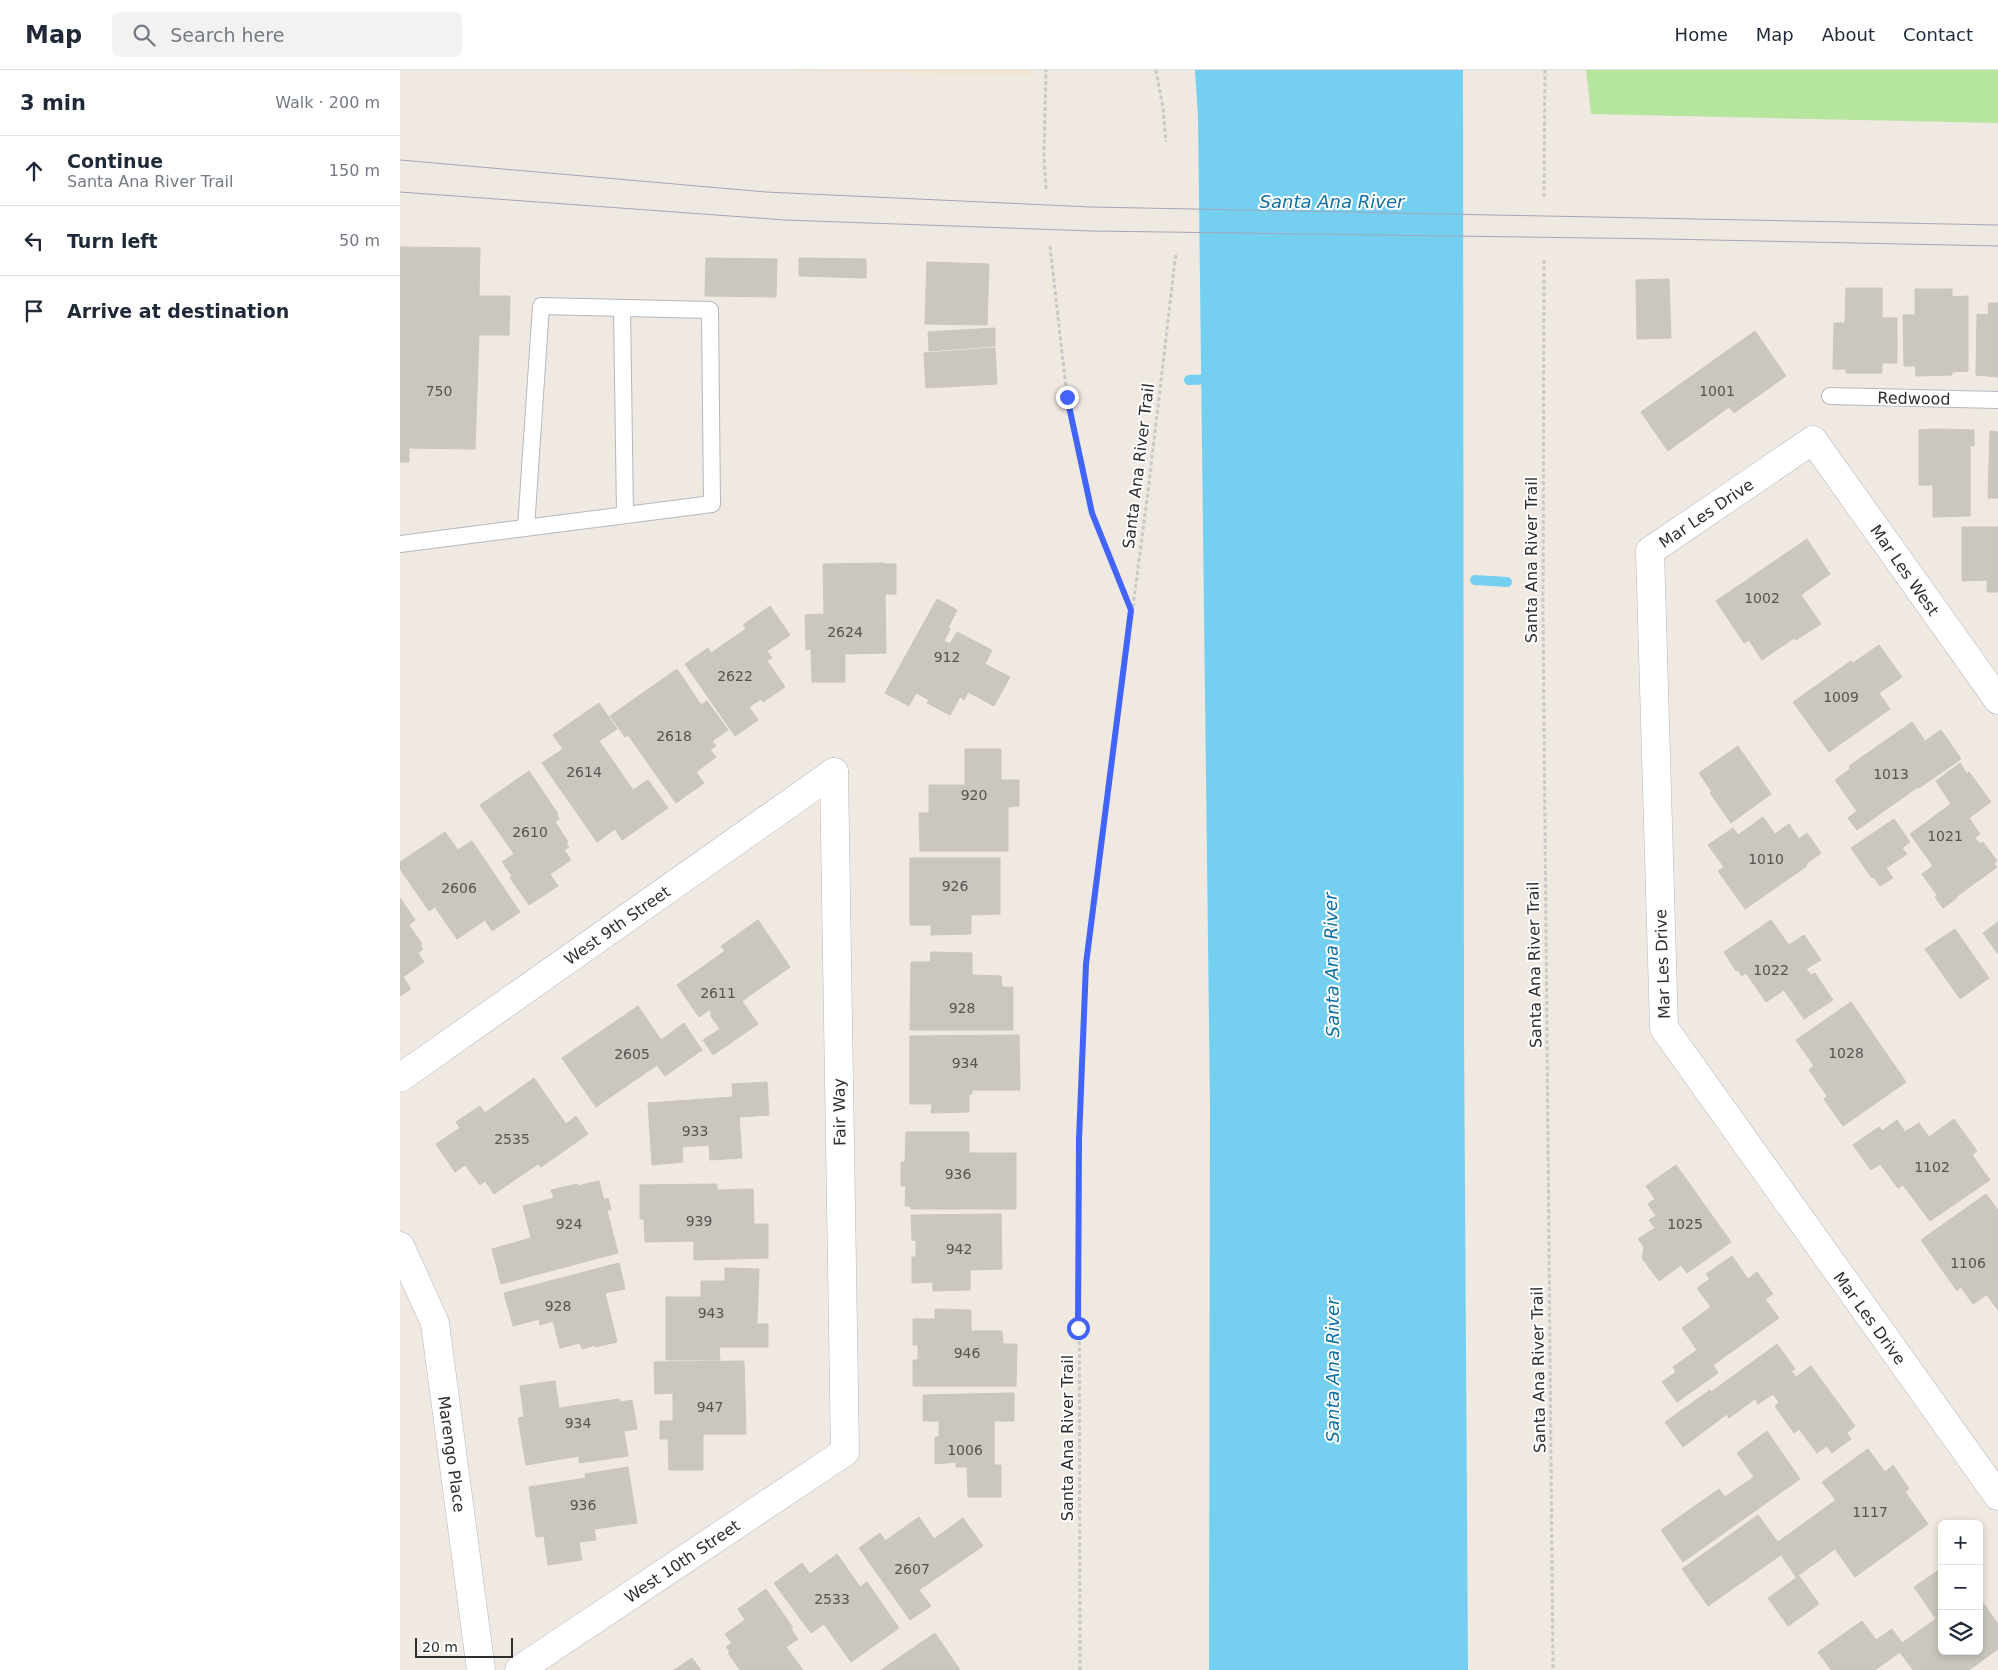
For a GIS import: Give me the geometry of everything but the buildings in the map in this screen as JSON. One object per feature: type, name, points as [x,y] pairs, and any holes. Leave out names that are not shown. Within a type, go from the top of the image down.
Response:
[{"type":"street","name":"Mar Les West","points":[[1813,440],[1998,700]]},
{"type":"street","name":"Mar Les Drive","points":[[1813,440],[1650,552],[1664,1028],[1998,1496]]},
{"type":"street","name":"West 9th Street","points":[[400,1078],[834,772]]},
{"type":"street","name":"Fair Way","points":[[834,772],[845,1452]]},
{"type":"street","name":"Marengo Place","points":[[400,1246],[435,1324],[481,1670]]},
{"type":"street","name":"West 10th Street","points":[[519,1670],[845,1452]]},
{"type":"lane","points":[[400,544],[526,528],[625,515],[712,504],[710,310],[541,306],[526,528]]},
{"type":"lane","points":[[622,308],[625,515]]},
{"type":"lane","name":"Redwood","points":[[1830,396],[1998,400]]},
{"type":"path","points":[[1046,70],[1044,156],[1046,189]]},
{"type":"path","points":[[1156,70],[1163,108],[1166,142]]},
{"type":"path","points":[[1544,197],[1545,70]]},
{"type":"path","points":[[1050,246],[1067,397],[1092,513],[1131,610]]},
{"type":"path","name":"Santa Ana River Trail","points":[[1080,1670],[1079,1150],[1086,964],[1148,492],[1176,252]]},
{"type":"path","name":"Santa Ana River Trail","points":[[1544,260],[1543,624],[1553,1670]]},
{"type":"shaded area","points":[[787,70],[1032,70],[1032,76]]},
{"type":"green space","points":[[1586,70],[1998,70],[1998,123],[1591,114]]},
{"type":"water","name":"Santa Ana River","points":[[1195,70],[1463,70],[1464,1033],[1468,1670],[1209,1670],[1210,1106],[1198,116]]},
{"type":"waterway","points":[[1189,380],[1213,379]]},
{"type":"waterway","points":[[1475,580],[1507,582]]},
{"type":"tram line","points":[[400,160],[766,192],[1091,207],[1998,225]]},
{"type":"tram line","points":[[400,192],[785,220],[1092,231],[1998,246]]},
{"type":"route","points":[[1067,397],[1092,513],[1131,610],[1086,964],[1079,1140],[1078,1328]]}]
